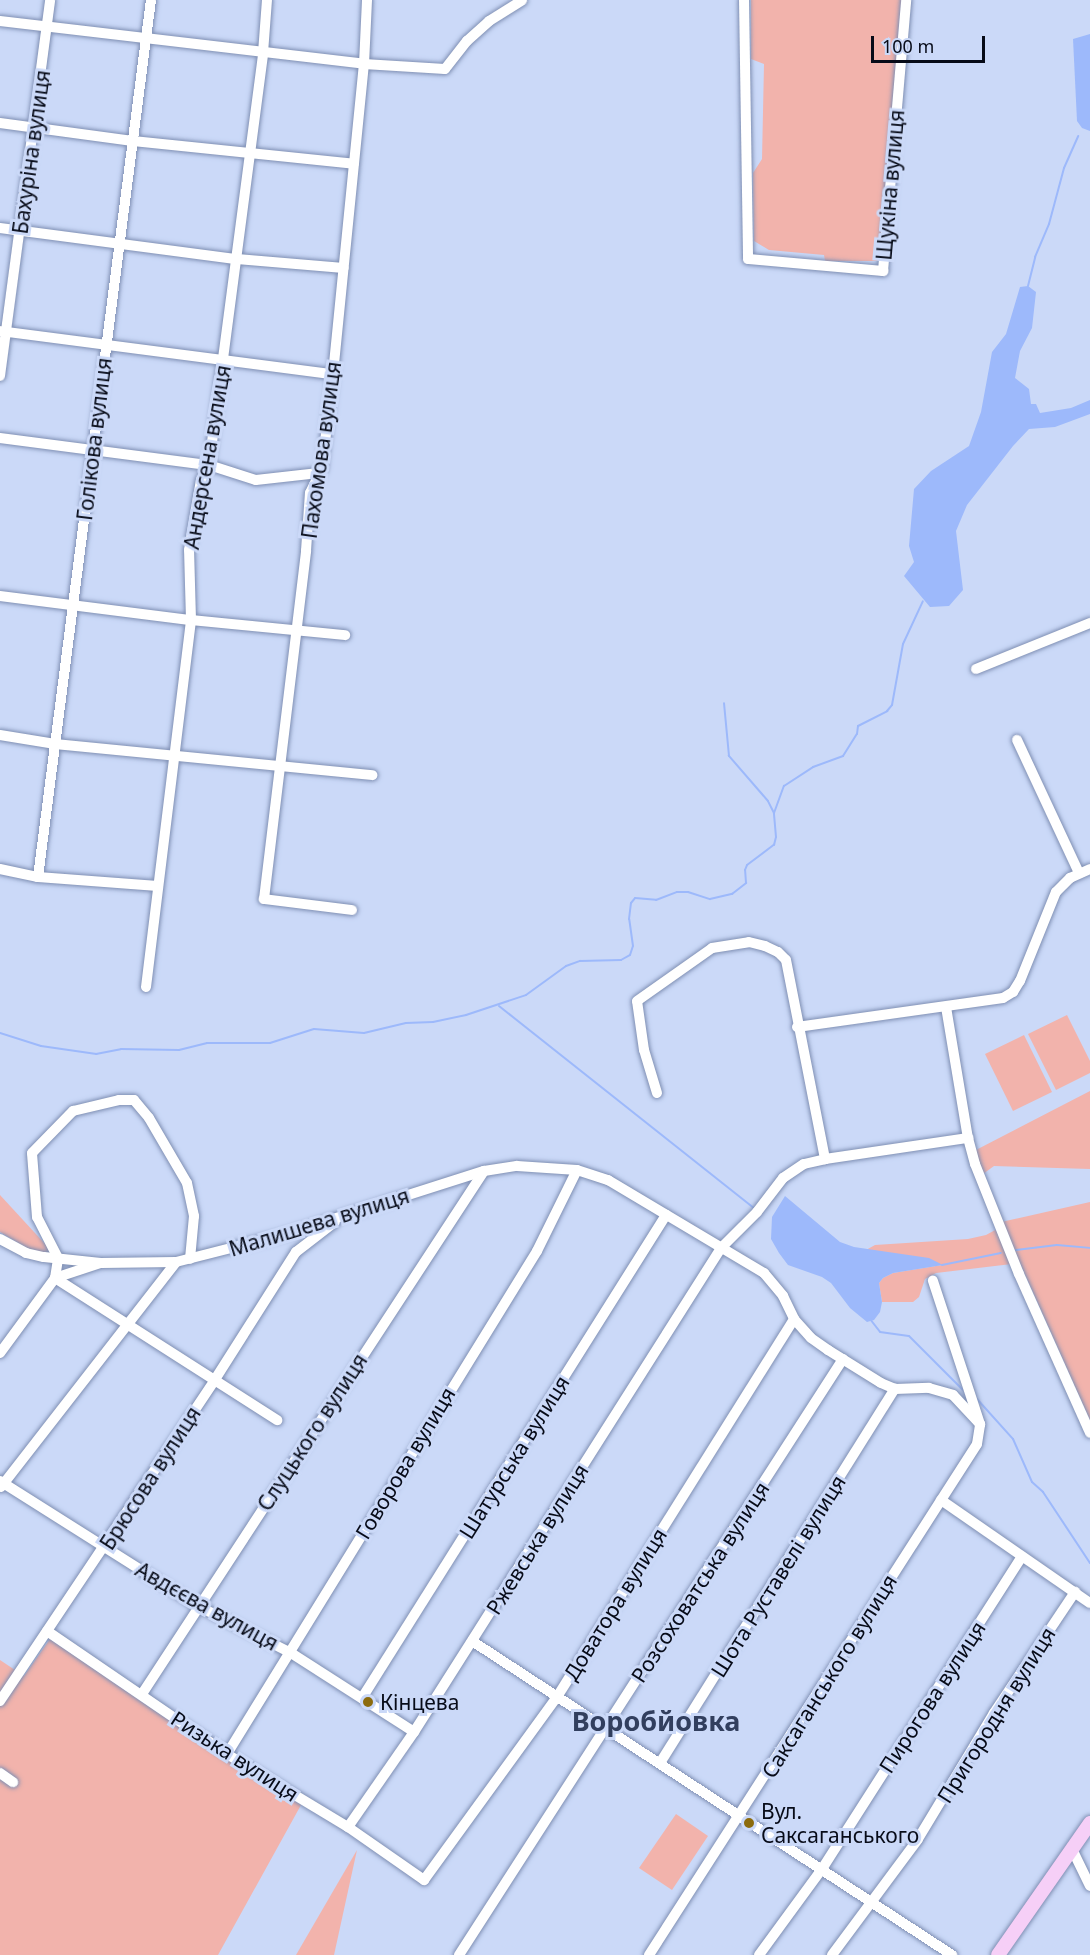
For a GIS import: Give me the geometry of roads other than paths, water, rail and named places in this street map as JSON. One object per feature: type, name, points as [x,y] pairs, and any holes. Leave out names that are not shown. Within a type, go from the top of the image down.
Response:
[{"type":"main road","points":[[998,1955],[1090,1823]]},
{"type":"street","name":"Бахуріна вулиця","points":[[0,376],[3,332],[35,127],[50,0]]},
{"type":"street","name":"Голікова вулиця","points":[[38,877],[151,0]]},
{"type":"street","name":"Андерсена вулиця","points":[[146,987],[190,620],[189,550],[201,480],[209,465],[224,361],[263,53],[267,0]]},
{"type":"street","name":"Пахомова вулиця","points":[[352,910],[264,898],[282,765],[310,493],[319,473],[333,374],[364,64],[367,0]]},
{"type":"street","points":[[0,21],[364,64],[445,69],[467,41],[489,21],[522,0]]},
{"type":"street","name":"Щукіна вулиця","points":[[744,0],[748,259],[883,271],[906,0]]},
{"type":"street","points":[[0,123],[133,141],[354,164]]},
{"type":"street","points":[[0,228],[237,259],[344,268]]},
{"type":"street","points":[[3,332],[333,374]]},
{"type":"street","points":[[0,438],[93,452],[209,465],[256,480],[319,473]]},
{"type":"street","points":[[0,596],[190,620],[345,635]]},
{"type":"street","points":[[976,669],[1090,623]]},
{"type":"street","points":[[0,735],[55,744],[372,775]]},
{"type":"street","points":[[1017,740],[1079,873]]},
{"type":"street","points":[[0,869],[38,877],[158,886]]},
{"type":"street","points":[[797,1027],[993,1000],[1013,992],[1056,892],[1062,884],[1090,869]]},
{"type":"street","points":[[657,1093],[644,1050],[637,1001],[699,956],[723,945],[750,942],[765,946],[778,952],[786,960],[797,1027],[825,1159]]},
{"type":"street","points":[[946,1007],[968,1138],[975,1164],[1002,1232],[1090,1433]]},
{"type":"street","points":[[0,1353],[55,1278],[58,1258],[37,1217],[32,1153],[73,1111],[119,1100],[134,1100],[149,1118],[187,1184],[193,1205],[190,1259]]},
{"type":"street","name":"Ржевська вулиця","points":[[348,1827],[414,1732],[721,1248],[757,1212],[783,1178],[804,1164],[825,1159],[968,1138]]},
{"type":"street","name":"Малишева вулиця","points":[[0,1239],[26,1252],[58,1258],[101,1263],[176,1262],[286,1234],[484,1171],[518,1166],[577,1170],[608,1180],[764,1273],[775,1283],[794,1319],[811,1338],[881,1383],[896,1389]]},
{"type":"street","name":"Говорова вулиця","points":[[227,1754],[537,1251],[577,1170]]},
{"type":"street","name":"Слуцького вулиця","points":[[142,1694],[468,1192],[484,1171]]},
{"type":"street","points":[[452,1180],[468,1192]]},
{"type":"street","name":"Шатурська вулиця","points":[[362,1698],[666,1215]]},
{"type":"street","name":"Брюсова вулиця","points":[[0,1701],[214,1381],[296,1251],[343,1216]]},
{"type":"street","points":[[286,1234],[296,1251]]},
{"type":"street","points":[[1,1485],[176,1262]]},
{"type":"street","points":[[55,1278],[101,1263]]},
{"type":"street","points":[[55,1278],[129,1323],[214,1381],[277,1420]]},
{"type":"street","points":[[933,1281],[980,1424]]},
{"type":"street","name":"Доватора вулиця","points":[[424,1880],[557,1697],[794,1319]]},
{"type":"street","name":"Розсоховатська вулиця","points":[[459,1955],[607,1729],[843,1359]]},
{"type":"street","points":[[896,1389],[929,1388],[953,1395],[980,1424]]},
{"type":"street","name":"Шота Руставелі вулиця","points":[[660,1763],[896,1389]]},
{"type":"street","name":"Саксаганського вулиця","points":[[649,1955],[977,1444],[980,1424]]},
{"type":"street","name":"Авдєєва вулиця","points":[[1,1485],[198,1606],[291,1653],[414,1732]]},
{"type":"street","points":[[941,1500],[1090,1603]]},
{"type":"street","name":"Пирогова вулиця","points":[[759,1955],[822,1869],[1022,1556]]},
{"type":"street","name":"Пригородня вулиця","points":[[832,1955],[918,1839],[994,1713],[1075,1592]]},
{"type":"street","name":"Ризька вулиця","points":[[47,1631],[227,1754],[348,1827],[424,1880]]},
{"type":"street","points":[[472,1641],[952,1955]]},
{"type":"street","points":[[0,1773],[13,1782]]},
{"type":"street","points":[[1072,1849],[1090,1886]]},
{"type":"water","points":[[1090,34],[1090,131],[1082,128],[1077,121],[1073,39]]},
{"type":"water","points":[[1028,286],[1036,292],[1032,328],[1020,351],[1015,378],[1029,389],[1031,404],[1036,404],[1040,413],[1071,408],[1090,400],[1090,414],[1055,427],[1029,429],[1013,446],[967,505],[956,531],[963,590],[949,606],[930,607],[904,576],[914,562],[909,546],[914,489],[931,471],[969,446],[981,412],[992,352],[1006,334],[1020,287]]},
{"type":"water","points":[[785,1196],[840,1242],[854,1247],[929,1258],[943,1265],[893,1273],[883,1278],[879,1283],[882,1302],[880,1312],[874,1320],[867,1322],[850,1308],[831,1283],[822,1277],[788,1265],[779,1253],[771,1239],[772,1217]]},
{"type":"waterway","points":[[1028,286],[1035,257],[1049,224],[1064,168],[1078,136]]},
{"type":"waterway","points":[[774,813],[784,786],[813,767],[843,756],[857,734],[858,726],[887,711],[892,705],[903,644],[923,601]]},
{"type":"waterway","points":[[0,1033],[41,1046],[96,1054],[121,1049],[179,1050],[207,1043],[270,1043],[314,1029],[364,1033],[406,1023],[433,1022],[466,1015],[526,995],[566,966],[580,961],[621,960],[630,955],[633,946],[629,919],[631,903],[635,898],[656,900],[677,892],[688,892],[710,899],[732,894],[746,883],[747,865],[774,845],[776,837],[774,813],[768,801],[729,756],[724,703]]},
{"type":"waterway","points":[[499,1006],[753,1207]]},
{"type":"waterway","points":[[1016,1250],[1057,1245],[1090,1248]]},
{"type":"waterway","points":[[942,1265],[1001,1253]]},
{"type":"waterway","points":[[870,1319],[880,1332],[909,1336],[963,1390]]},
{"type":"waterway","points":[[977,1399],[1013,1439],[1032,1482],[1043,1492],[1090,1563]]},
{"type":"place","name":"Кінцева","points":[[368,1702]]},
{"type":"place","name":"Вул. Саксаганського","points":[[749,1823]]},
{"type":"district","name":"Воробйовка","points":[[656,1721]]}]
